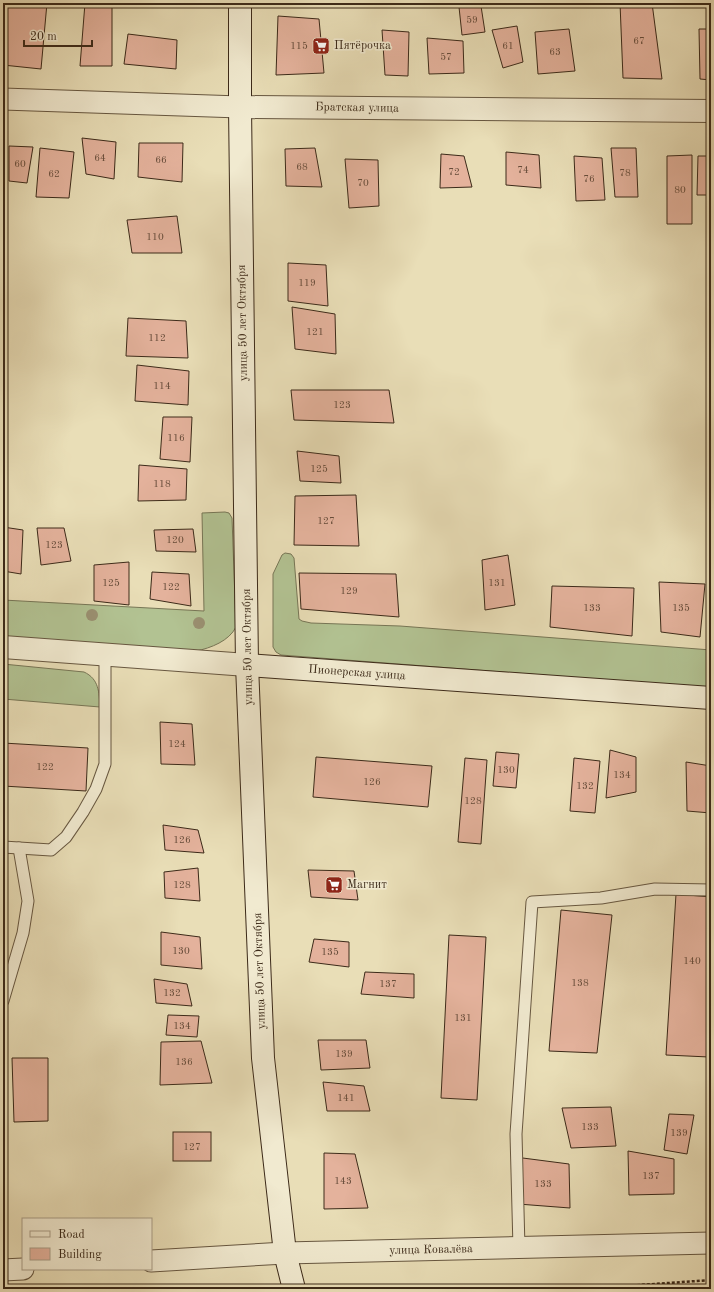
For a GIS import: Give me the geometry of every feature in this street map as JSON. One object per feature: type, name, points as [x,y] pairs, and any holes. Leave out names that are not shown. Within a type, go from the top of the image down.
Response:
[{"type":"main road","name":"улица 50 лет Октября","points":[[240,3],[247,665],[263,1058],[285,1253],[294,1289]]},
{"type":"main road","name":"Братская улица","points":[[240,107],[711,111]]},
{"type":"main road","name":"Пионерская улица","points":[[3,647],[711,698]]},
{"type":"street","name":"Братская улица","points":[[3,99],[240,107]]},
{"type":"street","name":"улица Ковалёва","points":[[152,1261],[285,1253],[711,1243]]},
{"type":"street","points":[[3,1270],[22,1269]]},
{"type":"lane","points":[[3,847],[51,850],[66,837],[96,789],[104,764],[105,655]]},
{"type":"lane","points":[[3,1001],[23,933],[28,901],[19,848]]},
{"type":"lane","points":[[519,1248],[516,1134],[532,902],[601,898],[655,889],[711,890]]},
{"type":"path","points":[[582,1289],[711,1280]]},
{"type":"green space","points":[[202,513],[229,513],[232,518],[236,627],[229,636],[219,643],[196,651],[3,637],[3,600],[204,611]]},
{"type":"green space","points":[[285,553],[291,554],[294,558],[299,619],[302,621],[311,623],[400,626],[711,650],[711,688],[281,655],[276,652],[273,647],[273,574],[282,555]]},
{"type":"green space","points":[[3,664],[84,672],[93,678],[97,686],[100,707],[3,699]]},
{"type":"building","points":[[3,3],[47,3],[41,69],[3,65]]},
{"type":"building","points":[[85,3],[112,3],[112,66],[80,66]]},
{"type":"building","points":[[298,3],[322,3],[322,5]]},
{"type":"building","points":[[620,3],[652,3],[662,79],[623,78]]},
{"type":"building","points":[[481,6],[485,32],[462,35],[459,7]]},
{"type":"building","points":[[278,16],[319,19],[324,73],[276,75]]},
{"type":"building","points":[[517,26],[523,62],[503,68],[492,30]]},
{"type":"building","points":[[569,29],[575,71],[538,74],[535,32]]},
{"type":"building","points":[[699,29],[711,29],[711,80],[700,79]]},
{"type":"building","points":[[382,30],[409,32],[408,76],[385,75]]},
{"type":"building","points":[[128,34],[177,40],[176,69],[124,64]]},
{"type":"building","points":[[427,38],[463,41],[464,73],[429,74]]},
{"type":"building","points":[[82,138],[116,142],[114,179],[86,174]]},
{"type":"building","points":[[139,143],[183,143],[182,182],[138,177]]},
{"type":"building","points":[[9,146],[33,147],[27,183],[9,181]]},
{"type":"building","points":[[40,148],[74,152],[69,198],[36,197]]},
{"type":"building","points":[[315,148],[322,187],[286,186],[285,149]]},
{"type":"building","points":[[611,148],[636,148],[638,197],[615,197]]},
{"type":"building","points":[[506,152],[539,155],[541,188],[506,185]]},
{"type":"building","points":[[441,154],[464,156],[472,187],[440,188]]},
{"type":"building","points":[[692,155],[692,224],[667,224],[667,156]]},
{"type":"building","points":[[574,156],[602,158],[605,200],[576,201]]},
{"type":"building","points":[[698,156],[711,156],[711,195],[697,195]]},
{"type":"building","points":[[345,159],[378,160],[379,206],[349,208]]},
{"type":"building","points":[[177,216],[182,253],[132,253],[127,220]]},
{"type":"building","points":[[288,263],[326,265],[328,306],[288,301]]},
{"type":"building","points":[[292,307],[335,314],[336,354],[295,349]]},
{"type":"building","points":[[128,318],[186,321],[188,358],[126,356]]},
{"type":"building","points":[[137,365],[189,371],[188,405],[135,401]]},
{"type":"building","points":[[291,390],[389,390],[394,423],[294,420]]},
{"type":"building","points":[[163,417],[192,417],[190,462],[160,459]]},
{"type":"building","points":[[297,451],[339,456],[341,483],[300,481]]},
{"type":"building","points":[[139,465],[187,469],[186,500],[138,501]]},
{"type":"building","points":[[356,495],[359,546],[294,545],[295,496]]},
{"type":"building","points":[[3,527],[23,530],[21,574],[3,571]]},
{"type":"building","points":[[37,528],[64,528],[71,561],[41,565]]},
{"type":"building","points":[[193,529],[196,552],[156,551],[154,530]]},
{"type":"building","points":[[508,555],[515,605],[485,610],[482,560]]},
{"type":"building","points":[[129,562],[129,605],[94,601],[94,565]]},
{"type":"building","points":[[152,572],[189,574],[191,606],[150,599]]},
{"type":"building","points":[[299,573],[396,574],[399,617],[301,609]]},
{"type":"building","points":[[659,582],[705,584],[700,637],[661,632]]},
{"type":"building","points":[[552,586],[634,588],[632,636],[550,627]]},
{"type":"building","points":[[160,722],[192,724],[195,765],[161,764]]},
{"type":"building","points":[[3,743],[88,748],[86,791],[3,786]]},
{"type":"building","points":[[610,750],[636,757],[636,792],[606,798]]},
{"type":"building","points":[[496,752],[519,754],[516,788],[493,786]]},
{"type":"building","points":[[316,757],[432,766],[428,807],[313,797]]},
{"type":"building","points":[[465,758],[487,760],[481,844],[458,842]]},
{"type":"building","points":[[574,758],[600,761],[595,813],[570,811]]},
{"type":"building","points":[[686,762],[711,766],[711,813],[687,811]]},
{"type":"building","points":[[163,825],[198,830],[204,853],[165,850]]},
{"type":"building","points":[[198,868],[200,901],[165,898],[164,872]]},
{"type":"building","points":[[308,870],[354,871],[358,900],[311,897]]},
{"type":"building","points":[[676,894],[711,897],[711,1025],[709,1057],[666,1055]]},
{"type":"building","points":[[561,910],[612,915],[597,1053],[549,1051]]},
{"type":"building","points":[[161,932],[200,937],[202,969],[161,965]]},
{"type":"building","points":[[449,935],[486,937],[477,1100],[441,1098]]},
{"type":"building","points":[[314,939],[349,942],[349,967],[309,962]]},
{"type":"building","points":[[365,972],[414,974],[414,998],[361,994]]},
{"type":"building","points":[[154,979],[187,984],[192,1006],[156,1003]]},
{"type":"building","points":[[168,1015],[199,1016],[197,1037],[166,1035]]},
{"type":"building","points":[[318,1040],[366,1040],[370,1068],[321,1070]]},
{"type":"building","points":[[201,1041],[212,1083],[160,1085],[161,1042]]},
{"type":"building","points":[[12,1058],[48,1058],[48,1121],[14,1122]]},
{"type":"building","points":[[323,1082],[364,1086],[370,1111],[327,1111]]},
{"type":"building","points":[[611,1107],[616,1146],[571,1148],[562,1108]]},
{"type":"building","points":[[669,1114],[694,1115],[687,1154],[664,1150]]},
{"type":"building","points":[[173,1132],[211,1132],[211,1161],[173,1161]]},
{"type":"building","points":[[628,1151],[674,1159],[674,1194],[629,1195]]},
{"type":"building","points":[[324,1153],[355,1154],[368,1208],[324,1209]]},
{"type":"building","points":[[515,1157],[569,1164],[570,1208],[518,1204]]},
{"type":"place","name":"Пятёрочка","points":[[321,46]]},
{"type":"place","name":"Магнит","points":[[334,885]]}]
